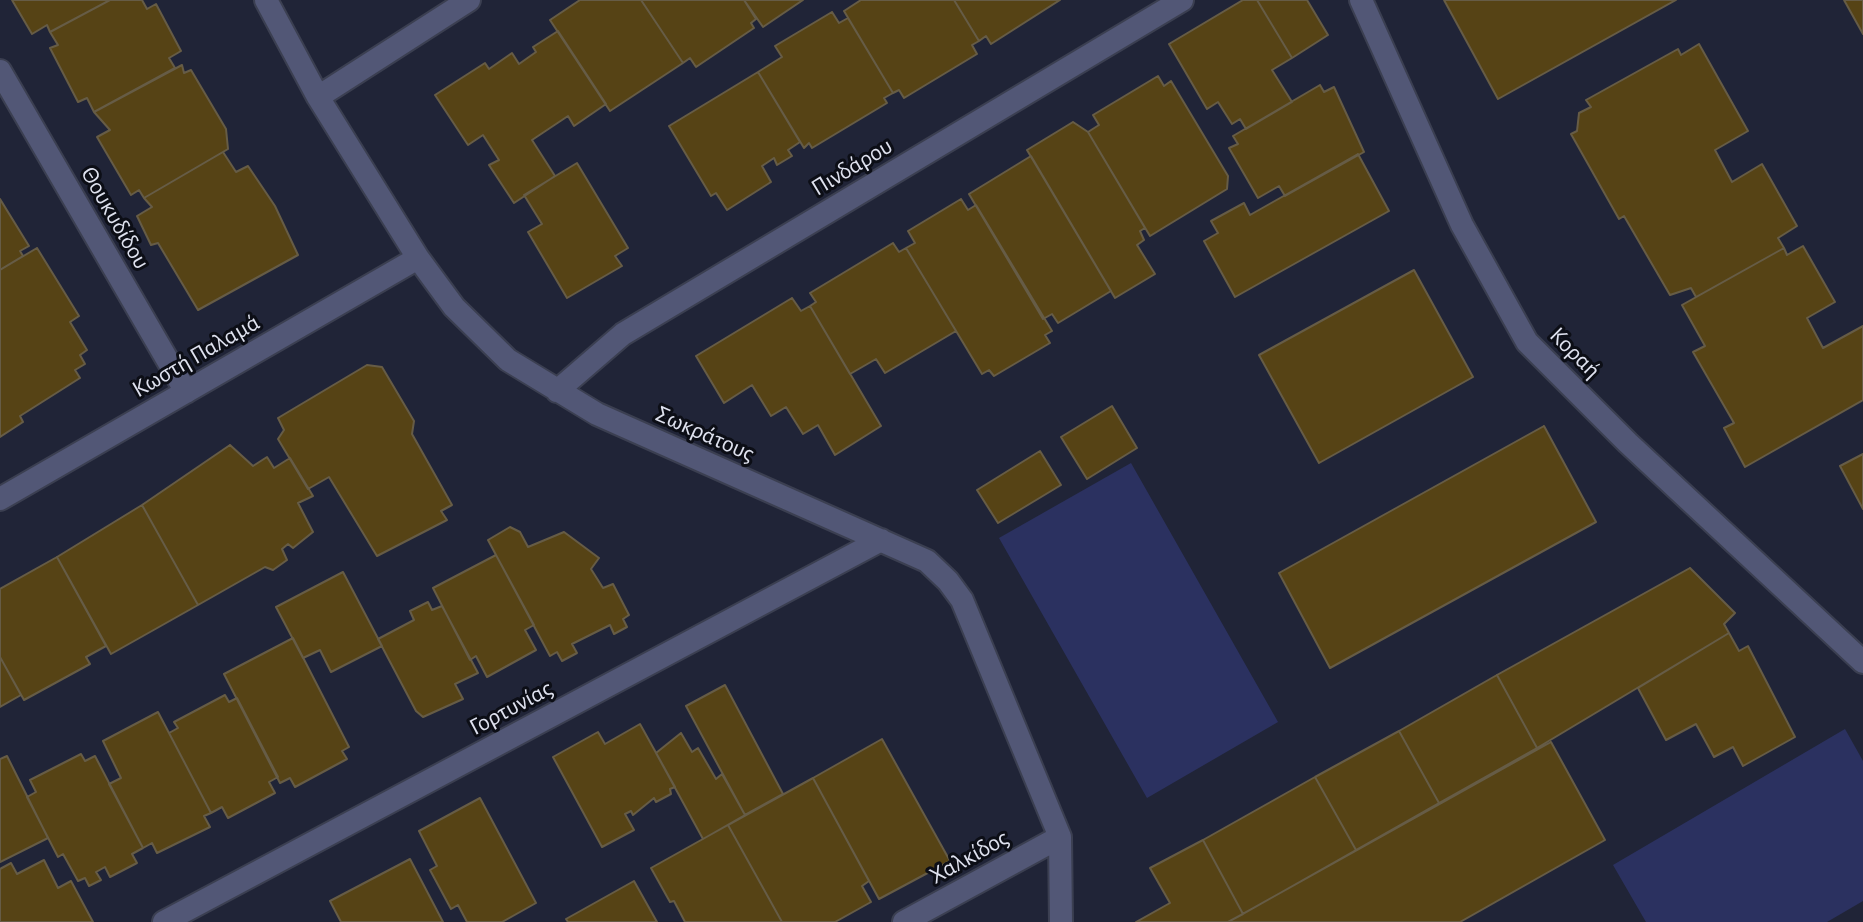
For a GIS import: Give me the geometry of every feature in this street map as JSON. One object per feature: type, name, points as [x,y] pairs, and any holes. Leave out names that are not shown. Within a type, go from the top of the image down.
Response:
[{"type":"street","name":"Σωκράτους","points":[[266,0],[318,97],[418,258],[454,307],[491,344],[557,391],[640,434],[927,561],[962,600],[1060,837],[1061,922]]},
{"type":"street","points":[[318,97],[469,0]]},
{"type":"street","name":"Πινδάρου","points":[[557,391],[623,334],[1182,0]]},
{"type":"street","name":"Κοραή","points":[[1361,0],[1462,225],[1527,342],[1628,443],[1863,662]]},
{"type":"street","name":"Θουκυδίδου","points":[[0,71],[186,392]]},
{"type":"street","name":"Κωστή Παλαμά","points":[[0,499],[418,258]]},
{"type":"street","name":"Γορτυνίας","points":[[164,922],[881,540]]},
{"type":"street","name":"Χαλκίδος","points":[[904,922],[1060,837]]},
{"type":"shaded area","points":[[1131,463],[1278,722],[1147,798],[999,538]]},
{"type":"shaded area","points":[[1845,729],[1863,761],[1863,901],[1827,922],[1646,922],[1613,865]]},
{"type":"building","points":[[12,0],[110,0],[50,32],[47,25],[32,34]]},
{"type":"building","points":[[110,0],[142,0],[147,9],[156,4],[181,51],[169,58],[175,68],[94,112],[87,98],[78,102],[50,48],[58,45],[50,32]]},
{"type":"building","points":[[580,0],[641,0],[683,63],[610,111],[550,20]]},
{"type":"building","points":[[641,0],[744,0],[756,19],[751,23],[754,28],[696,67],[690,58],[683,63]]},
{"type":"building","points":[[744,0],[803,0],[763,27]]},
{"type":"building","points":[[861,0],[954,0],[979,41],[972,45],[977,54],[904,98],[899,90],[893,93],[844,11]]},
{"type":"building","points":[[954,0],[1060,0],[991,44],[986,36],[979,41]]},
{"type":"building","points":[[1243,0],[1257,0],[1292,58],[1272,70],[1292,102],[1246,129],[1240,119],[1232,124],[1218,102],[1207,109],[1169,44]]},
{"type":"building","points":[[1257,0],[1307,0],[1328,35],[1292,58]]},
{"type":"building","points":[[1444,0],[1676,0],[1498,99]]},
{"type":"building","points":[[1844,0],[1863,0],[1863,34]]},
{"type":"building","points":[[832,12],[839,23],[848,18],[893,93],[884,98],[887,103],[812,148],[809,143],[804,148],[758,72],[782,57],[775,46]]},
{"type":"building","points":[[558,31],[606,104],[574,126],[568,116],[532,140],[555,176],[514,203],[489,165],[499,160],[483,135],[468,145],[435,95],[485,63],[489,69],[512,53],[519,64],[536,52],[533,47]]},
{"type":"building","points":[[1699,44],[1748,131],[1715,150],[1732,182],[1762,164],[1797,226],[1778,238],[1784,248],[1696,297],[1691,288],[1670,295],[1624,216],[1619,219],[1571,134],[1577,131],[1579,113],[1591,107],[1586,100],[1678,49],[1681,55]]},
{"type":"building","points":[[182,65],[184,73],[191,70],[226,129],[228,149],[144,198],[139,190],[131,195],[97,137],[110,130],[94,112]]},
{"type":"building","points":[[758,72],[800,142],[788,150],[792,156],[777,165],[774,158],[762,166],[771,182],[727,210],[716,193],[711,196],[669,126]]},
{"type":"building","points":[[1158,76],[1164,86],[1171,81],[1228,176],[1227,189],[1150,236],[1088,132],[1099,125],[1093,115]]},
{"type":"building","points":[[1320,85],[1324,92],[1334,87],[1364,152],[1285,196],[1279,186],[1258,198],[1229,148],[1238,144],[1233,136]]},
{"type":"building","points":[[1073,122],[1088,132],[1145,228],[1140,231],[1144,240],[1137,245],[1155,274],[1115,298],[1027,150]]},
{"type":"building","points":[[223,152],[236,172],[248,166],[275,206],[298,255],[198,310],[158,243],[151,245],[137,216],[152,207],[144,198]]},
{"type":"building","points":[[1358,154],[1389,211],[1235,297],[1204,241],[1218,233],[1211,221],[1244,203],[1250,215]]},
{"type":"building","points":[[1031,156],[1111,291],[1058,323],[1052,314],[1043,319],[969,194]]},
{"type":"building","points":[[577,163],[628,248],[615,256],[622,266],[567,298],[528,232],[542,224],[524,195]]},
{"type":"building","points":[[0,199],[29,246],[20,251],[23,256],[0,270]]},
{"type":"building","points":[[961,199],[968,210],[976,205],[1052,331],[1045,335],[1050,343],[994,376],[989,370],[982,374],[906,248],[915,243],[908,231]]},
{"type":"building","points":[[893,243],[899,252],[906,248],[956,331],[885,373],[876,359],[850,374],[810,306],[816,302],[810,293]]},
{"type":"building","points":[[1803,246],[1835,302],[1807,318],[1823,348],[1863,326],[1863,400],[1745,467],[1724,428],[1734,423],[1693,352],[1705,346],[1682,305],[1784,248],[1787,255]]},
{"type":"building","points":[[37,248],[79,316],[70,322],[87,350],[80,355],[85,364],[75,370],[80,378],[20,416],[23,422],[0,437],[0,270]]},
{"type":"building","points":[[1414,270],[1473,377],[1319,463],[1259,355]]},
{"type":"building","points":[[792,298],[801,311],[810,306],[881,426],[835,455],[818,425],[803,434],[786,407],[771,416],[752,385],[724,403],[696,356]]},
{"type":"building","points":[[367,365],[382,367],[414,421],[412,434],[452,505],[441,511],[447,520],[377,556],[329,477],[308,489],[278,439],[284,430],[278,418]]},
{"type":"building","points":[[1112,406],[1137,448],[1087,479],[1061,437]]},
{"type":"building","points":[[1544,426],[1596,522],[1330,668],[1279,573]]},
{"type":"building","points":[[230,445],[253,466],[267,457],[274,468],[290,458],[313,496],[298,503],[313,532],[293,548],[288,544],[282,549],[287,560],[273,570],[265,567],[198,605],[142,505]]},
{"type":"building","points":[[1040,451],[1061,485],[998,523],[977,490]]},
{"type":"building","points":[[1863,454],[1863,509],[1840,466]]},
{"type":"building","points":[[142,505],[198,605],[111,654],[57,557]]},
{"type":"building","points":[[510,527],[520,532],[528,547],[564,532],[599,558],[591,569],[603,588],[613,584],[629,615],[623,619],[627,627],[614,634],[610,625],[572,644],[577,653],[562,661],[557,652],[550,656],[488,540]]},
{"type":"building","points":[[496,555],[534,625],[525,630],[536,650],[487,677],[476,656],[470,660],[433,588]]},
{"type":"building","points":[[57,557],[106,646],[86,657],[90,664],[24,700],[0,657],[0,589]]},
{"type":"building","points":[[1690,568],[1735,613],[1724,624],[1729,633],[1537,748],[1497,675]]},
{"type":"building","points":[[343,572],[382,646],[331,672],[320,650],[303,658],[276,607]]},
{"type":"building","points":[[428,602],[432,610],[442,606],[478,673],[455,684],[463,699],[423,717],[416,711],[378,639],[414,620],[410,611]]},
{"type":"building","points":[[1729,633],[1739,651],[1748,646],[1795,737],[1743,766],[1733,747],[1714,757],[1696,724],[1666,740],[1638,688]]},
{"type":"building","points":[[293,638],[349,747],[342,751],[347,759],[295,787],[290,778],[280,783],[224,674]]},
{"type":"building","points":[[0,657],[21,695],[0,707]]},
{"type":"building","points":[[1497,675],[1537,748],[1439,803],[1399,731]]},
{"type":"building","points":[[725,685],[783,794],[745,815],[686,706]]},
{"type":"building","points":[[225,695],[229,702],[237,698],[278,777],[269,782],[275,793],[228,818],[222,807],[211,813],[169,733],[178,728],[174,722]]},
{"type":"building","points":[[158,712],[211,813],[204,816],[210,827],[157,853],[152,843],[143,848],[109,784],[121,778],[103,741]]},
{"type":"building","points":[[640,724],[675,787],[670,789],[671,794],[656,802],[654,798],[633,815],[631,811],[625,814],[634,830],[602,847],[553,757],[598,732],[605,744]]},
{"type":"building","points":[[1399,731],[1439,803],[1356,850],[1315,777]]},
{"type":"building","points":[[681,733],[692,752],[698,748],[716,779],[722,774],[745,815],[703,839],[656,753]]},
{"type":"building","points":[[882,739],[950,861],[879,899],[813,778]]},
{"type":"building","points":[[1551,742],[1605,840],[1460,922],[1228,922]]},
{"type":"building","points":[[81,754],[85,761],[95,756],[143,848],[132,854],[137,863],[110,877],[105,867],[96,872],[101,880],[89,886],[85,878],[78,881],[63,854],[58,857],[27,797],[36,792],[30,780]]},
{"type":"building","points":[[7,756],[48,838],[0,862],[0,759]]},
{"type":"building","points":[[1315,777],[1356,850],[1243,914],[1203,840]]},
{"type":"building","points":[[813,778],[869,881],[862,886],[871,902],[835,922],[782,922],[728,825]]},
{"type":"building","points":[[480,798],[536,903],[502,922],[467,922],[458,905],[451,909],[430,870],[437,866],[419,831]]},
{"type":"building","points":[[728,825],[782,922],[685,922],[651,868]]},
{"type":"building","points":[[1203,840],[1243,914],[1228,922],[1136,922],[1170,903],[1150,868]]},
{"type":"building","points":[[410,859],[443,922],[341,922],[330,901]]},
{"type":"building","points":[[44,860],[58,888],[71,881],[93,922],[0,922],[0,869],[11,863],[17,874]]},
{"type":"building","points":[[634,881],[657,922],[568,922],[566,919]]}]
